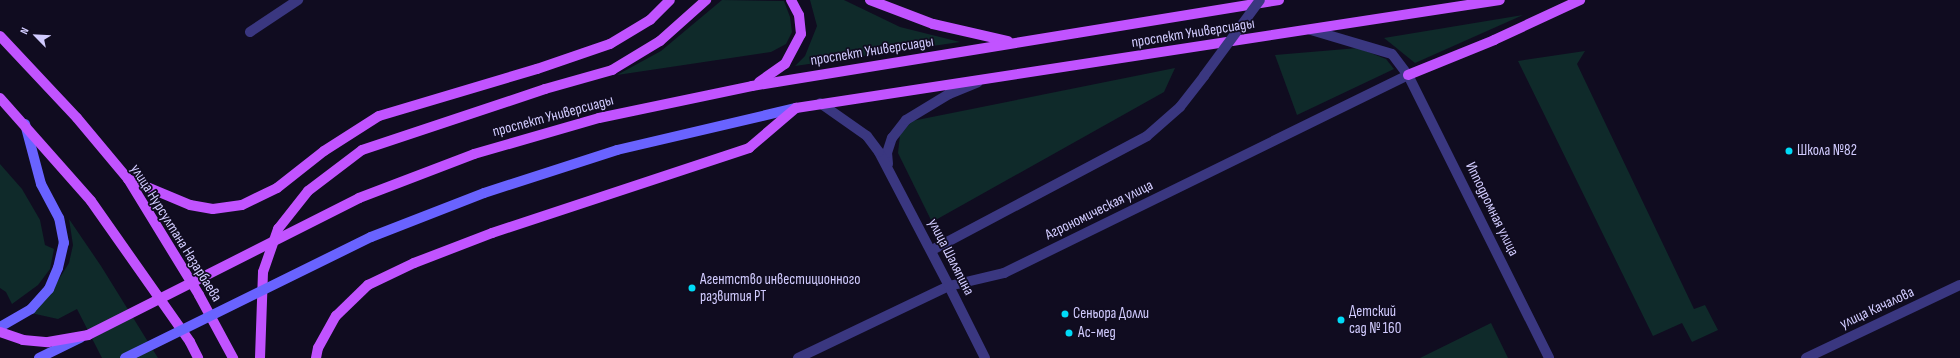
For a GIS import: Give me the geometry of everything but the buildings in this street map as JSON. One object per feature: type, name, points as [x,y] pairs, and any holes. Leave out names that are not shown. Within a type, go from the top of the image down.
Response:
[{"type":"main road","points":[[128,179],[190,205],[213,209],[242,205],[277,188],[324,152],[379,116],[537,69],[610,44],[650,20],[670,0]]},
{"type":"main road","points":[[260,358],[263,272],[278,229],[308,191],[362,150],[545,89],[612,70],[660,41],[706,0]]},
{"type":"main road","points":[[752,86],[771,75],[785,64],[794,51],[801,34],[799,15],[791,0]]},
{"type":"main road","points":[[870,0],[933,24],[1013,42]]},
{"type":"main road","name":"проспект Универсиады","points":[[0,332],[23,340],[48,342],[88,334],[359,198],[474,154],[599,118],[752,86],[1013,42],[1279,0]]},
{"type":"main road","name":"проспект Универсиады","points":[[796,108],[820,103],[979,81],[1500,0]]},
{"type":"main road","points":[[1408,74],[1494,40],[1580,0]]},
{"type":"main road","name":"улица Нурсултана Назарбаева","points":[[0,36],[22,58],[128,179],[199,295],[233,358]]},
{"type":"main road","points":[[0,98],[22,121],[91,201],[190,342],[198,358]]},
{"type":"main road","points":[[125,358],[371,237],[484,193],[617,150],[796,108]]},
{"type":"main road","points":[[316,358],[318,348],[336,316],[368,285],[414,263],[492,233],[749,148],[796,108]]},
{"type":"main road","points":[[0,109],[22,121],[41,184],[59,218],[64,243],[58,268],[49,289],[31,309],[0,326]]},
{"type":"main road","points":[[39,358],[88,334]]},
{"type":"street","points":[[250,32],[298,0]]},
{"type":"street","points":[[932,250],[1147,136],[1180,107],[1260,0]]},
{"type":"street","name":"Ипподромная улица","points":[[1311,30],[1392,54],[1408,74],[1549,358]]},
{"type":"street","name":"Агрономическая улица","points":[[798,358],[949,286],[1004,273],[1408,74]]},
{"type":"street","name":"улица Шаляпина","points":[[889,170],[887,153],[892,138],[906,120],[950,94],[979,81]]},
{"type":"street","name":"улица Шаляпина","points":[[820,103],[867,136],[889,170],[932,250],[985,358]]},
{"type":"street","name":"улица Качалова","points":[[1806,358],[1960,285]]},
{"type":"green space","points":[[722,0],[784,1],[790,17],[792,32],[786,44],[771,52],[617,75],[661,51]]},
{"type":"green space","points":[[810,0],[844,0],[900,27],[960,42],[795,66],[805,56],[817,26]]},
{"type":"green space","points":[[1523,15],[1415,63],[1384,38]]},
{"type":"green space","points":[[1358,48],[1386,59],[1394,69],[1297,115],[1275,55]]},
{"type":"green space","points":[[1585,51],[1577,64],[1694,309],[1705,305],[1718,330],[1692,342],[1682,323],[1653,336],[1518,61]]},
{"type":"green space","points":[[1175,68],[1164,92],[932,222],[898,153],[900,135],[912,121]]},
{"type":"green space","points":[[0,164],[22,189],[40,220],[45,245],[54,249],[50,269],[38,285],[12,304],[6,292],[0,288]]},
{"type":"green space","points":[[69,219],[101,266],[158,358],[102,358],[77,309],[58,319],[31,313],[54,287],[69,263],[73,245]]},
{"type":"green space","points":[[1491,323],[1508,358],[1420,358]]},
{"type":"place","name":"Школа №82","points":[[1789,151]]},
{"type":"place","name":"Агентство инвестиционного развития РТ","points":[[692,288]]},
{"type":"place","name":"Сеньора Долли","points":[[1065,314]]},
{"type":"place","name":"Детский сад № 160","points":[[1341,320]]},
{"type":"place","name":"Ас-мед","points":[[1069,333]]}]
